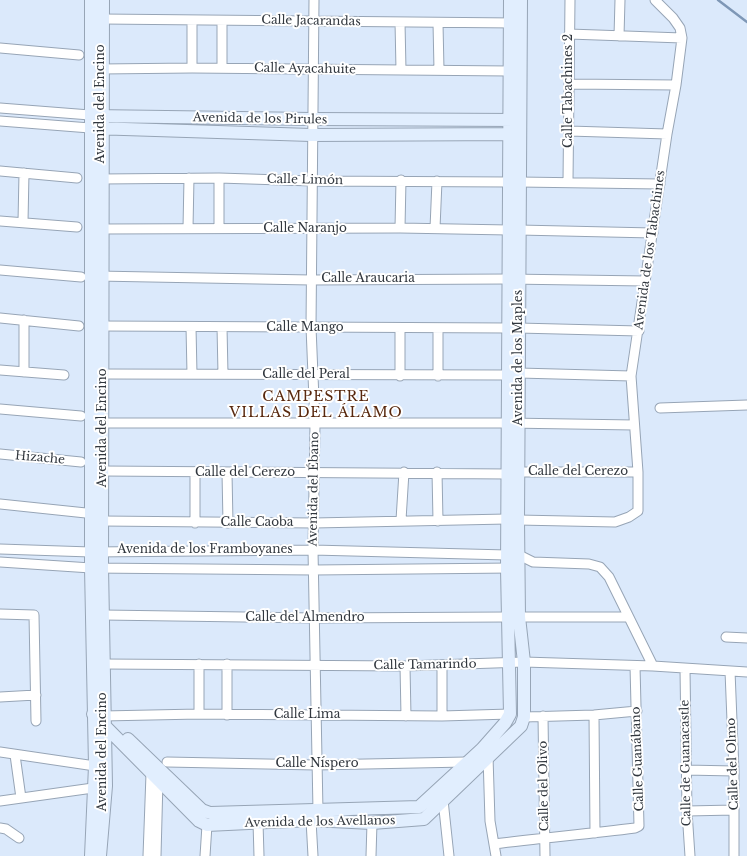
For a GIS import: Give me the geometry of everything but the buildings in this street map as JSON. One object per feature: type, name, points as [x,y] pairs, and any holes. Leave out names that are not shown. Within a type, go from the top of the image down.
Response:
[{"type":"street","name":"Avenida del Encino","points":[[91,0],[96,122],[101,179],[102,229],[91,277],[102,326],[102,521],[97,552]]},
{"type":"street","name":"Avenida del Encino","points":[[100,856],[97,552],[91,277],[96,122],[102,69],[102,0]]},
{"type":"street","name":"Avenida del Ébano","points":[[313,856],[316,765],[313,550],[315,424],[311,327],[311,134],[314,0]]},
{"type":"street","name":"Avenida de los Maples","points":[[510,0],[515,24],[513,568],[507,617],[510,662],[510,714]]},
{"type":"street","name":"Avenida de los Maples","points":[[515,120],[509,71],[515,24],[521,0]]},
{"type":"street","name":"Calle Tabachines 2","points":[[568,181],[570,0]]},
{"type":"street","points":[[619,36],[620,0]]},
{"type":"street","points":[[569,34],[682,38],[680,28],[673,18],[655,0]]},
{"type":"street","name":"Calle Jacarandas","points":[[102,20],[515,24]]},
{"type":"street","points":[[192,20],[192,68]]},
{"type":"street","points":[[222,21],[222,68]]},
{"type":"street","points":[[400,22],[401,70]]},
{"type":"street","points":[[438,23],[439,70]]},
{"type":"street","name":"Avenida de los Tabachines","points":[[638,511],[638,472],[631,376],[682,38]]},
{"type":"street","points":[[0,48],[79,55]]},
{"type":"street","name":"Calle Ayacahuite","points":[[102,69],[222,68],[509,71]]},
{"type":"street","points":[[569,84],[676,85]]},
{"type":"street","name":"Avenida de los Pirules","points":[[0,108],[96,122],[311,134],[515,134]]},
{"type":"street","name":"Avenida de los Pirules","points":[[0,121],[96,122],[312,119],[515,120]]},
{"type":"street","points":[[569,131],[667,134]]},
{"type":"street","points":[[0,171],[77,178]]},
{"type":"street","points":[[23,222],[24,173]]},
{"type":"street","points":[[188,228],[189,178]]},
{"type":"street","points":[[219,178],[219,228]]},
{"type":"street","name":"Calle Limón","points":[[101,179],[219,178],[312,181],[568,181],[660,184]]},
{"type":"street","points":[[400,228],[402,180]]},
{"type":"street","points":[[435,228],[437,181]]},
{"type":"street","points":[[0,220],[77,227]]},
{"type":"street","name":"Calle Naranjo","points":[[102,229],[435,228],[653,233]]},
{"type":"street","name":"Calle Araucaria","points":[[0,270],[91,277],[311,280],[514,279],[645,281]]},
{"type":"street","points":[[0,318],[78,326]]},
{"type":"street","points":[[24,320],[24,372]]},
{"type":"street","name":"Calle Mango","points":[[102,326],[513,328],[639,331]]},
{"type":"street","points":[[191,327],[192,374]]},
{"type":"street","points":[[222,327],[223,374]]},
{"type":"street","points":[[400,328],[400,376]]},
{"type":"street","points":[[438,328],[438,376]]},
{"type":"street","points":[[0,370],[64,375]]},
{"type":"street","name":"Calle del Peral","points":[[103,374],[313,376],[438,376],[514,374],[631,376]]},
{"type":"street","points":[[660,408],[747,405]]},
{"type":"street","points":[[0,409],[81,416]]},
{"type":"street","points":[[103,423],[513,423],[634,425]]},
{"type":"street","name":"Hizache","points":[[0,454],[81,462]]},
{"type":"street","name":"Calle del Cerezo","points":[[103,471],[195,473],[638,472]]},
{"type":"street","points":[[401,520],[404,472]]},
{"type":"street","points":[[437,472],[438,521]]},
{"type":"street","points":[[195,473],[195,523]]},
{"type":"street","points":[[227,473],[228,523]]},
{"type":"street","points":[[0,504],[86,513]]},
{"type":"street","name":"Calle Caoba","points":[[102,521],[195,523],[314,523],[401,520],[615,522],[629,517],[638,511]]},
{"type":"street","name":"Avenida de los Framboyanes","points":[[0,549],[97,552],[313,550],[513,555],[533,562],[589,564],[600,567],[609,576],[653,666]]},
{"type":"street","name":"Avenida de los Framboyanes","points":[[0,562],[96,568],[314,570],[513,568],[533,562]]},
{"type":"street","name":"Avenida del Encino","points":[[92,856],[100,787],[95,766],[103,664],[103,616],[96,568]]},
{"type":"street","name":"Avenida de los Maples","points":[[513,568],[524,662],[524,717]]},
{"type":"street","points":[[0,614],[34,615],[36,721]]},
{"type":"street","name":"Calle del Almendro","points":[[103,616],[315,618],[507,617]]},
{"type":"street","points":[[519,616],[628,617]]},
{"type":"street","points":[[726,637],[747,638]]},
{"type":"street","name":"Calle Tamarindo","points":[[103,664],[442,666],[524,662],[653,666],[747,672]]},
{"type":"street","points":[[198,664],[199,714]]},
{"type":"street","points":[[227,664],[227,715]]},
{"type":"street","points":[[405,666],[406,716]]},
{"type":"street","points":[[442,666],[442,716]]},
{"type":"street","name":"Calle Guanábano","points":[[494,844],[544,837],[594,834],[635,828],[639,826],[635,666]]},
{"type":"street","name":"Calle de Guanacastle","points":[[685,669],[687,811],[690,856]]},
{"type":"street","name":"Calle del Olmo","points":[[730,671],[734,771],[734,856]]},
{"type":"street","points":[[0,697],[36,695]]},
{"type":"street","points":[[524,717],[594,715],[637,711]]},
{"type":"street","name":"Calle Lima","points":[[98,715],[199,714],[442,716],[510,714]]},
{"type":"street","name":"Avenida de los Avellanos","points":[[98,715],[202,810],[210,813],[314,815],[372,823],[424,819],[443,800],[485,752],[510,714]]},
{"type":"street","points":[[98,715],[154,777],[199,821],[207,825],[205,856]]},
{"type":"street","points":[[594,715],[594,834]]},
{"type":"street","name":"Calle del Olivo","points":[[543,716],[545,856]]},
{"type":"street","name":"Avenida de los Avellanos","points":[[207,825],[258,822],[314,815],[419,806],[466,762],[485,752],[521,726],[524,717]]},
{"type":"street","points":[[0,752],[95,766]]},
{"type":"street","points":[[485,752],[490,821],[496,856]]},
{"type":"street","points":[[15,754],[20,798]]},
{"type":"street","name":"Calle Níspero","points":[[167,762],[316,765],[466,762]]},
{"type":"street","points":[[686,770],[734,771]]},
{"type":"street","points":[[148,856],[154,777]]},
{"type":"street","points":[[154,777],[156,856]]},
{"type":"street","points":[[0,801],[100,787]]},
{"type":"street","points":[[443,800],[449,856]]},
{"type":"street","points":[[687,811],[734,810]]},
{"type":"street","points":[[258,822],[259,856]]},
{"type":"street","points":[[372,823],[372,856]]},
{"type":"street","points":[[0,828],[6,829],[19,838]]},
{"type":"waterway","points":[[718,0],[747,22]]},
{"type":"district","name":"CAMPESTRE VILLAS DEL ÁLAMO","points":[[316,406]]}]
